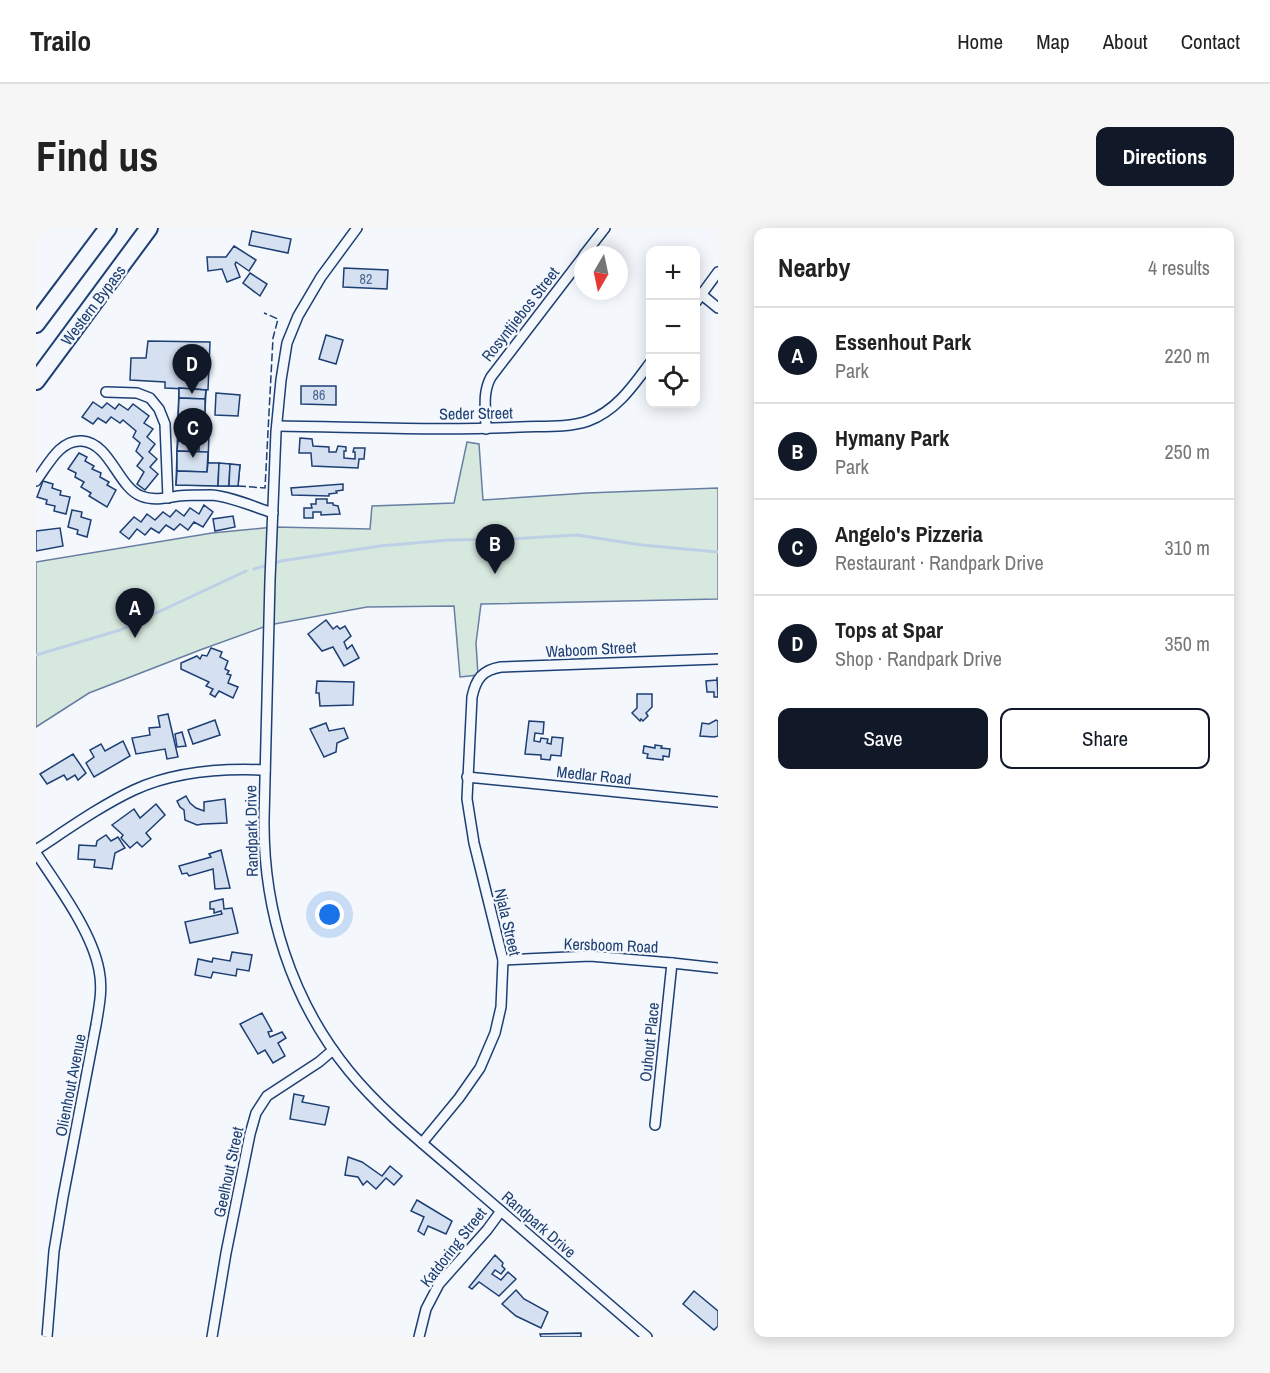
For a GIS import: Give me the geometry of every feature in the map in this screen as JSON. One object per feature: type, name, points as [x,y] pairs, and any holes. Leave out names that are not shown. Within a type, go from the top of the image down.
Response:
[{"type":"highway","name":"Western Bypass","points":[[36,324],[108,228]]},
{"type":"highway","name":"Western Bypass","points":[[36,381],[149,228]]},
{"type":"street","name":"Randpark Drive","points":[[357,228],[321,277],[298,316],[287,343],[281,380],[270,571],[265,770],[264,845],[272,912],[285,957],[297,985],[314,1019],[349,1071],[374,1099],[422,1143],[647,1337]]},
{"type":"street","name":"Rosyntjiebos Street","points":[[592,246],[605,228]]},
{"type":"street","name":"Rosyntjiebos Street","points":[[486,429],[485,397],[491,377],[574,269]]},
{"type":"street","points":[[700,295],[718,272]]},
{"type":"street","points":[[700,299],[718,308]]},
{"type":"street","name":"Seder Street","points":[[277,426],[486,429],[569,425],[586,422],[600,416],[623,398],[646,369]]},
{"type":"street","points":[[106,392],[137,393],[150,398],[159,409],[165,424],[168,498]]},
{"type":"street","points":[[36,481],[58,451],[66,444],[74,441],[90,442],[106,455],[132,491],[141,496],[168,498],[212,495],[273,513]]},
{"type":"street","name":"Waboom Street","points":[[475,687],[485,672],[501,668],[718,659]]},
{"type":"street","name":"Njala Street","points":[[422,1143],[468,1086],[484,1060],[495,1033],[501,1007],[503,960],[474,843],[466,799],[471,708],[475,687]]},
{"type":"street","points":[[36,851],[111,802],[149,784],[198,772],[265,770]]},
{"type":"street","name":"Medlar Road","points":[[467,777],[718,802]]},
{"type":"street","name":"Olienhout Avenue","points":[[36,851],[70,905],[88,940],[99,969],[100,982],[100,1003],[54,1251],[47,1337]]},
{"type":"street","name":"Kersboom Road","points":[[503,960],[590,957],[718,968]]},
{"type":"street","name":"Ouhout Place","points":[[655,1125],[672,963]]},
{"type":"street","name":"Geelhout Street","points":[[212,1337],[226,1253],[256,1113],[267,1096],[319,1062],[333,1050]]},
{"type":"street","name":"Katdoring Street","points":[[419,1337],[426,1309],[439,1284],[501,1211]]},
{"type":"shaded area","points":[[467,442],[479,444],[483,500],[718,488],[718,599],[481,604],[476,643],[478,675],[460,677],[454,606],[367,607],[269,625],[89,693],[36,727],[36,562],[212,533],[274,527],[370,529],[372,506],[454,503]]},
{"type":"building","points":[[252,231],[291,239],[288,253],[249,245]]},
{"type":"building","points":[[234,246],[256,260],[249,271],[236,262],[240,277],[227,282],[222,269],[208,271],[207,257],[226,257]]},
{"type":"building","points":[[344,268],[388,270],[387,289],[343,287]]},
{"type":"building","points":[[250,273],[267,284],[260,296],[243,283]]},
{"type":"building","points":[[326,335],[343,340],[336,364],[319,359]]},
{"type":"building","points":[[148,341],[210,342],[208,390],[165,388],[165,382],[130,380],[131,358],[146,358]]},
{"type":"building","points":[[301,386],[336,386],[336,405],[301,404]]},
{"type":"building","points":[[179,388],[206,390],[204,432],[209,433],[208,463],[240,465],[238,486],[176,485]]},
{"type":"building","points":[[179,388],[206,390],[205,399],[179,398]]},
{"type":"building","points":[[216,393],[240,395],[238,416],[215,415]]},
{"type":"building","points":[[179,398],[205,399],[205,419],[178,418]]},
{"type":"building","points":[[93,402],[102,408],[107,403],[115,409],[119,404],[128,410],[133,404],[149,416],[144,423],[153,429],[147,437],[155,444],[149,452],[157,459],[150,467],[158,474],[145,490],[137,484],[144,472],[137,466],[143,458],[136,451],[140,443],[133,437],[136,431],[123,420],[120,423],[111,417],[106,423],[98,418],[93,424],[82,417]]},
{"type":"building","points":[[178,418],[205,419],[204,432],[178,431]]},
{"type":"building","points":[[178,431],[199,432],[199,442],[178,441]]},
{"type":"building","points":[[300,438],[312,439],[313,446],[329,447],[329,452],[336,452],[338,446],[346,447],[344,458],[355,459],[354,448],[365,448],[364,459],[359,459],[358,468],[312,466],[311,453],[299,453]]},
{"type":"building","points":[[178,441],[199,442],[199,452],[177,451]]},
{"type":"building","points":[[177,451],[208,452],[207,472],[177,471]]},
{"type":"building","points":[[79,453],[87,457],[85,461],[94,466],[92,469],[101,473],[100,477],[109,482],[107,485],[116,490],[107,507],[89,496],[91,493],[81,487],[84,482],[75,477],[76,473],[68,469]]},
{"type":"building","points":[[208,463],[219,463],[218,486],[176,485],[177,471],[207,472]]},
{"type":"building","points":[[219,463],[230,464],[229,486],[218,486]]},
{"type":"building","points":[[230,464],[240,465],[238,486],[229,486]]},
{"type":"building","points":[[43,481],[53,484],[52,488],[61,491],[60,495],[70,497],[66,514],[54,511],[55,506],[46,504],[47,500],[37,497]]},
{"type":"building","points":[[343,484],[343,490],[329,494],[329,496],[292,495],[291,488]]},
{"type":"building","points":[[316,499],[327,499],[327,503],[338,506],[340,514],[321,515],[321,512],[313,512],[313,518],[304,518],[304,508],[312,508],[311,504],[316,504]]},
{"type":"building","points":[[204,505],[213,512],[203,527],[194,522],[188,530],[180,524],[174,530],[166,525],[159,533],[151,528],[145,535],[137,529],[129,539],[120,532],[134,517],[141,522],[147,514],[155,520],[163,512],[170,517],[176,510],[184,516],[190,508],[199,514]]},
{"type":"building","points":[[72,510],[82,512],[81,517],[91,520],[87,537],[77,534],[78,530],[68,527]]},
{"type":"building","points":[[233,516],[235,527],[215,531],[213,519]]},
{"type":"building","points":[[60,528],[63,546],[36,551],[36,531]]},
{"type":"building","points":[[326,620],[333,629],[337,626],[340,629],[345,626],[351,636],[344,642],[347,649],[352,645],[359,658],[344,666],[333,647],[322,651],[308,634]]},
{"type":"building","points":[[211,648],[222,652],[220,657],[228,661],[225,669],[229,671],[227,674],[231,675],[228,683],[238,687],[233,698],[219,691],[215,697],[210,694],[213,689],[206,686],[209,682],[181,669],[181,663],[197,656],[200,659],[202,655],[207,656]]},
{"type":"building","points":[[717,677],[718,697],[714,697],[714,692],[707,692],[706,681],[717,680]]},
{"type":"building","points":[[317,681],[354,682],[353,705],[320,706],[319,693],[316,693]]},
{"type":"building","points":[[637,694],[652,694],[652,707],[646,713],[648,716],[643,721],[632,713],[637,708]]},
{"type":"building","points":[[168,714],[178,757],[167,759],[165,749],[136,754],[132,738],[150,735],[149,728],[160,727],[158,716]]},
{"type":"building","points":[[215,720],[220,735],[193,744],[188,730]]},
{"type":"building","points":[[529,721],[544,722],[543,734],[535,733],[534,741],[540,742],[541,738],[548,739],[547,743],[551,744],[552,737],[563,738],[561,756],[551,755],[550,760],[541,759],[541,755],[525,754]]},
{"type":"building","points":[[718,721],[718,736],[700,736],[702,723],[709,724]]},
{"type":"building","points":[[326,723],[329,731],[344,728],[348,738],[337,743],[336,752],[324,757],[310,729]]},
{"type":"building","points":[[182,732],[186,746],[177,747],[175,734]]},
{"type":"building","points":[[123,741],[130,756],[94,777],[86,763],[94,757],[90,750],[101,744],[105,751]]},
{"type":"building","points":[[655,745],[670,749],[669,757],[663,756],[663,760],[647,758],[648,754],[643,753],[644,746],[655,748]]},
{"type":"building","points":[[73,754],[86,773],[78,780],[75,775],[67,780],[64,775],[47,784],[40,774]]},
{"type":"building","points":[[186,796],[196,808],[204,811],[204,802],[225,799],[227,823],[197,825],[185,820],[184,810],[177,801]]},
{"type":"building","points":[[156,804],[165,815],[146,833],[151,839],[142,847],[137,842],[130,848],[121,838],[123,835],[112,825],[134,809],[140,818]]},
{"type":"building","points":[[106,835],[111,841],[118,837],[125,848],[115,853],[112,869],[94,867],[95,860],[78,859],[79,845],[96,846],[97,841]]},
{"type":"building","points":[[221,850],[230,888],[215,889],[213,869],[189,876],[187,873],[182,874],[179,866],[211,857],[209,854]]},
{"type":"building","points":[[223,899],[224,909],[232,908],[238,933],[190,943],[185,922],[222,914],[221,911],[214,913],[214,909],[210,909],[210,902]]},
{"type":"building","points":[[232,952],[252,955],[249,971],[237,969],[236,976],[213,972],[211,978],[195,975],[198,959],[212,962],[213,958],[230,961]]},
{"type":"building","points":[[262,1013],[272,1031],[268,1032],[270,1037],[282,1032],[286,1038],[278,1043],[285,1056],[273,1063],[265,1050],[258,1054],[240,1024]]},
{"type":"building","points":[[294,1094],[304,1096],[302,1102],[329,1107],[325,1125],[290,1119]]},
{"type":"building","points":[[348,1157],[362,1162],[382,1176],[390,1166],[402,1176],[394,1185],[386,1178],[376,1189],[367,1181],[363,1185],[358,1177],[345,1175]]},
{"type":"building","points":[[417,1200],[452,1221],[446,1234],[428,1226],[424,1235],[418,1231],[424,1217],[411,1211]]},
{"type":"building","points":[[495,1255],[503,1263],[502,1266],[505,1269],[501,1274],[495,1270],[492,1274],[501,1280],[508,1272],[516,1279],[499,1296],[479,1282],[472,1289],[469,1287]]},
{"type":"building","points":[[516,1290],[524,1299],[548,1312],[541,1328],[516,1316],[502,1304]]},
{"type":"building","points":[[694,1291],[718,1311],[718,1326],[714,1330],[683,1304]]},
{"type":"building","points":[[581,1333],[581,1337],[541,1337],[540,1334]]},
{"type":"waterway","points":[[254,569],[281,561],[380,546],[449,540],[577,535],[642,545],[718,552]]},
{"type":"waterway","points":[[36,655],[120,630],[246,571]]},
{"type":"fence","points":[[238,486],[265,488],[273,338],[278,319],[264,313]]},
{"type":"place","name":"Tops at Spar","points":[[192,394]]},
{"type":"place","name":"Angelo's Pizzeria","points":[[193,458]]},
{"type":"place","name":"Hymany Park","points":[[495,574]]},
{"type":"place","name":"Essenhout Park","points":[[135,638]]}]
